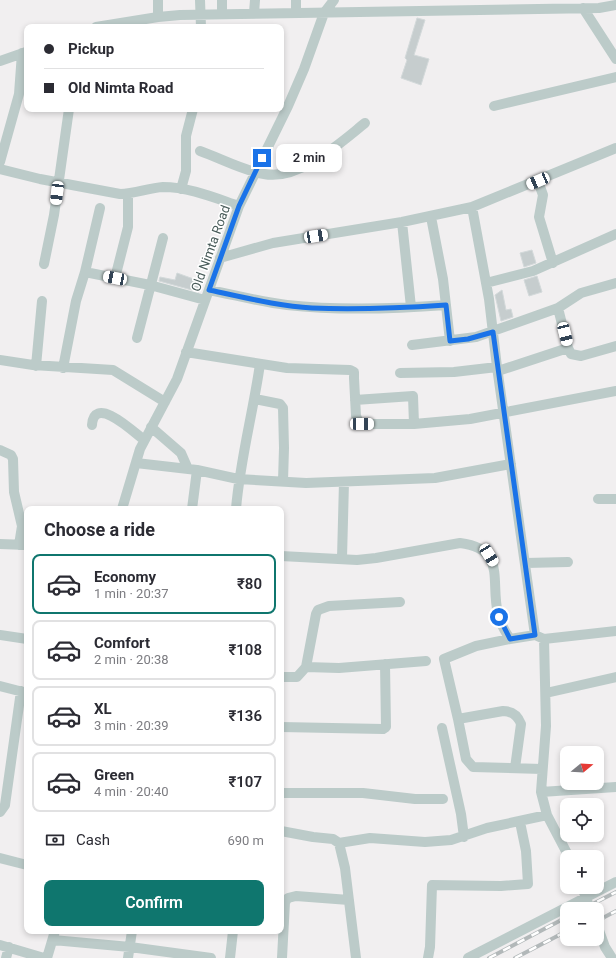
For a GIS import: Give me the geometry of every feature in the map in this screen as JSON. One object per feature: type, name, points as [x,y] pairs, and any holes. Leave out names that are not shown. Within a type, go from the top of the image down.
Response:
[{"type":"street","points":[[158,0],[158,17]]},
{"type":"street","points":[[200,0],[201,24]]},
{"type":"street","points":[[222,0],[222,14]]},
{"type":"street","points":[[254,13],[255,0]]},
{"type":"street","points":[[296,0],[296,12]]},
{"type":"street","name":"Old Nimta Road","points":[[284,112],[304,69],[324,13],[334,0]]},
{"type":"street","points":[[115,24],[158,17],[222,14],[584,8],[616,5]]},
{"type":"street","points":[[584,8],[616,59]]},
{"type":"street","points":[[0,61],[24,52],[18,94],[0,162]]},
{"type":"street","points":[[494,106],[616,77]]},
{"type":"street","points":[[44,264],[53,221],[69,112]]},
{"type":"street","points":[[181,189],[187,163],[186,136],[192,112]]},
{"type":"street","name":"Old Nimta Road","points":[[123,506],[144,440],[177,379],[239,206],[284,112]]},
{"type":"street","points":[[200,151],[256,172],[264,174],[282,174],[318,160],[365,123]]},
{"type":"street","points":[[220,258],[273,243],[431,217],[472,208],[616,148]]},
{"type":"street","points":[[0,169],[108,192],[128,194],[155,188],[181,189],[239,206]]},
{"type":"street","points":[[538,181],[543,195],[539,217],[553,263]]},
{"type":"street","points":[[115,278],[128,227],[128,194]]},
{"type":"street","points":[[63,368],[76,300],[85,272],[100,208]]},
{"type":"street","points":[[472,208],[486,283],[497,369],[505,414],[526,563],[540,637],[546,693],[546,742],[542,769],[541,792],[547,815],[565,850]]},
{"type":"street","points":[[431,217],[446,305],[450,341]]},
{"type":"street","points":[[402,222],[411,307]]},
{"type":"street","points":[[486,283],[519,276],[616,236]]},
{"type":"street","points":[[137,338],[163,238]]},
{"type":"street","points":[[85,272],[150,285],[205,300]]},
{"type":"street","points":[[412,345],[468,339],[493,332],[558,308],[581,293],[616,283]]},
{"type":"street","points":[[209,290],[275,304],[311,308],[356,309],[446,305]]},
{"type":"street","points":[[36,366],[42,301]]},
{"type":"street","points":[[558,308],[568,348],[573,355],[581,356],[616,346]]},
{"type":"street","points":[[400,373],[454,372],[497,369],[568,348]]},
{"type":"street","points":[[186,352],[302,370],[350,370],[354,372],[356,416],[359,423],[414,424],[470,419],[505,414],[616,391]]},
{"type":"street","points":[[0,360],[36,366],[113,370],[165,402]]},
{"type":"street","points":[[236,506],[238,478],[255,399],[260,364]]},
{"type":"street","points":[[355,400],[413,396],[414,424]]},
{"type":"street","points":[[255,399],[280,404],[283,408],[284,448],[282,481]]},
{"type":"street","points":[[92,425],[92,419],[97,414],[103,412],[112,415],[144,440]]},
{"type":"street","points":[[151,427],[181,453],[192,469],[192,506]]},
{"type":"street","points":[[0,450],[11,455],[13,459],[14,492],[22,526],[23,545],[0,544]]},
{"type":"street","points":[[136,463],[192,469],[238,478],[282,481],[344,482],[435,478],[511,464]]},
{"type":"street","points":[[342,558],[344,482]]},
{"type":"street","points":[[598,499],[616,499]]},
{"type":"street","points":[[284,556],[376,558],[444,544],[472,544],[489,555],[494,563],[497,612],[501,624],[510,639]]},
{"type":"street","points":[[526,563],[568,562]]},
{"type":"street","points":[[284,677],[297,677],[306,667],[318,610],[329,606],[400,602]]},
{"type":"street","points":[[542,769],[478,768],[469,764],[466,758],[444,659],[476,646],[510,639],[616,631]]},
{"type":"street","points":[[0,635],[24,639]]},
{"type":"street","points":[[306,667],[339,668],[426,661]]},
{"type":"street","points":[[284,727],[383,729],[386,727],[385,664]]},
{"type":"street","points":[[546,693],[616,677]]},
{"type":"street","points":[[0,686],[24,692],[5,804],[0,812]]},
{"type":"street","points":[[458,719],[503,711],[508,711],[519,718],[521,724],[515,768]]},
{"type":"street","points":[[442,728],[461,814],[464,837]]},
{"type":"street","points":[[541,792],[616,787]]},
{"type":"street","points":[[284,793],[363,793],[415,799],[443,799]]},
{"type":"street","points":[[284,832],[313,837],[333,838],[339,842],[370,838],[441,841],[464,837],[481,829],[520,822],[547,815]]},
{"type":"street","points":[[428,958],[431,927],[432,885],[501,886],[528,884],[526,850],[520,822]]},
{"type":"street","points":[[339,842],[345,868],[356,958]]},
{"type":"street","points":[[0,858],[24,865]]},
{"type":"street","points":[[604,886],[616,882]]},
{"type":"street","points":[[468,958],[580,894]]},
{"type":"street","points":[[284,921],[285,902],[288,898],[296,896],[349,900]]},
{"type":"street","points":[[128,958],[132,934]]},
{"type":"street","points":[[230,958],[233,934]]},
{"type":"street","points":[[282,958],[283,934]]},
{"type":"street","points":[[6,958],[4,946],[46,958],[54,936],[130,947],[149,954],[210,958]]},
{"type":"street","points":[[604,944],[612,958]]},
{"type":"building","points":[[417,18],[425,20],[414,55],[429,59],[421,85],[401,78],[407,60],[405,58]]},
{"type":"building","points":[[532,250],[536,263],[524,267],[520,253]]},
{"type":"building","points":[[177,273],[202,282],[199,292],[159,281],[160,277],[175,280]]},
{"type":"building","points":[[537,276],[542,292],[529,296],[524,280]]},
{"type":"building","points":[[502,290],[506,310],[511,309],[513,317],[501,321],[495,295]]},
{"type":"railway","points":[[597,902],[616,892]]},
{"type":"railway","points":[[604,917],[616,911]]},
{"type":"railway","points":[[489,958],[560,921]]},
{"type":"railway","points":[[515,958],[560,935]]},
{"type":"route","points":[[262,158],[239,206],[209,290],[275,304],[311,308],[356,309],[446,305],[450,341],[468,339],[493,332],[535,635],[510,639],[501,624],[499,617]]}]
